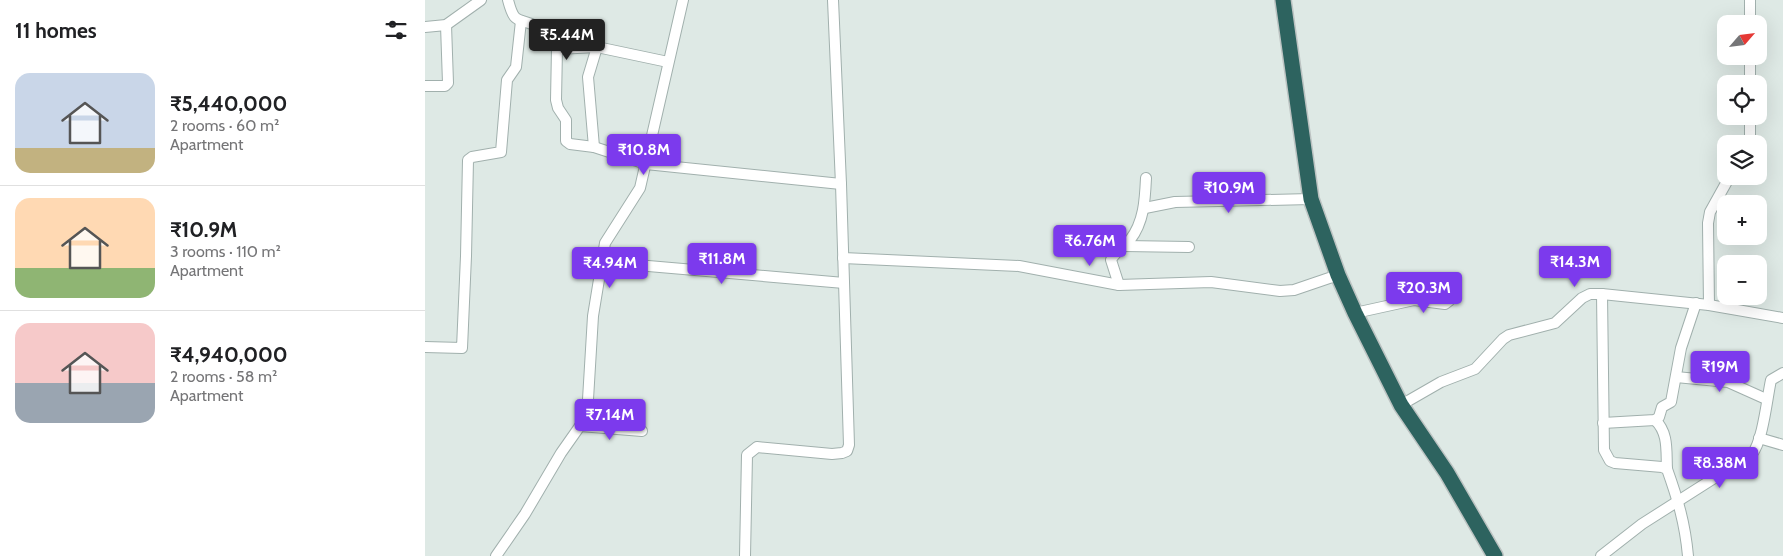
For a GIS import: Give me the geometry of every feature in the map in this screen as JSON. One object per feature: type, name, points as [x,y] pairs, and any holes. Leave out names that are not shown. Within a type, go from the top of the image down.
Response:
[{"type":"highway","points":[[1283,0],[1311,199],[1338,274],[1355,313],[1401,405],[1447,473],[1495,556]]},
{"type":"street","points":[[425,27],[446,25],[481,0]]},
{"type":"street","points":[[508,0],[511,15],[516,19],[540,27],[557,49],[556,105],[567,120],[566,140],[570,144],[594,148],[646,164],[841,184]]},
{"type":"street","points":[[496,556],[525,514],[561,453],[587,416],[593,316],[605,243],[640,188],[683,0]]},
{"type":"street","points":[[745,556],[747,455],[757,447],[832,454],[847,451],[849,445],[833,0]]},
{"type":"street","points":[[1750,0],[1750,15]]},
{"type":"street","points":[[425,346],[462,348],[467,256],[468,160],[472,157],[501,152],[507,80],[516,67],[521,21]]},
{"type":"street","points":[[425,86],[445,86],[448,83],[446,25]]},
{"type":"street","points":[[557,49],[597,47],[668,62]]},
{"type":"street","points":[[594,148],[588,77],[597,47]]},
{"type":"street","points":[[1119,285],[1111,260],[1133,236],[1145,208],[1146,178]]},
{"type":"street","points":[[1709,305],[1708,223],[1710,212],[1725,185]]},
{"type":"street","points":[[1145,208],[1175,202],[1311,199]]},
{"type":"street","points":[[1125,246],[1189,247]]},
{"type":"street","points":[[843,258],[1019,266],[1119,285],[1211,282],[1280,291],[1294,290],[1338,274]]},
{"type":"street","points":[[602,262],[844,283]]},
{"type":"street","points":[[1355,313],[1414,300],[1445,304],[1449,300],[1451,278]]},
{"type":"street","points":[[1401,405],[1441,382],[1475,369],[1509,335],[1555,323],[1582,298],[1590,294],[1696,303],[1783,318]]},
{"type":"street","points":[[1603,294],[1604,450],[1610,461],[1615,463],[1667,469]]},
{"type":"street","points":[[1603,423],[1655,420],[1659,417],[1662,407],[1671,402],[1681,348],[1696,303]]},
{"type":"street","points":[[1601,556],[1641,524],[1752,454],[1759,438],[1771,380],[1783,373]]},
{"type":"street","points":[[1676,377],[1728,382],[1766,399]]},
{"type":"street","points":[[1655,420],[1660,424],[1665,434],[1667,469],[1679,501],[1685,528],[1688,556]]},
{"type":"street","points":[[580,426],[642,431]]},
{"type":"street","points":[[1759,438],[1783,445]]}]
